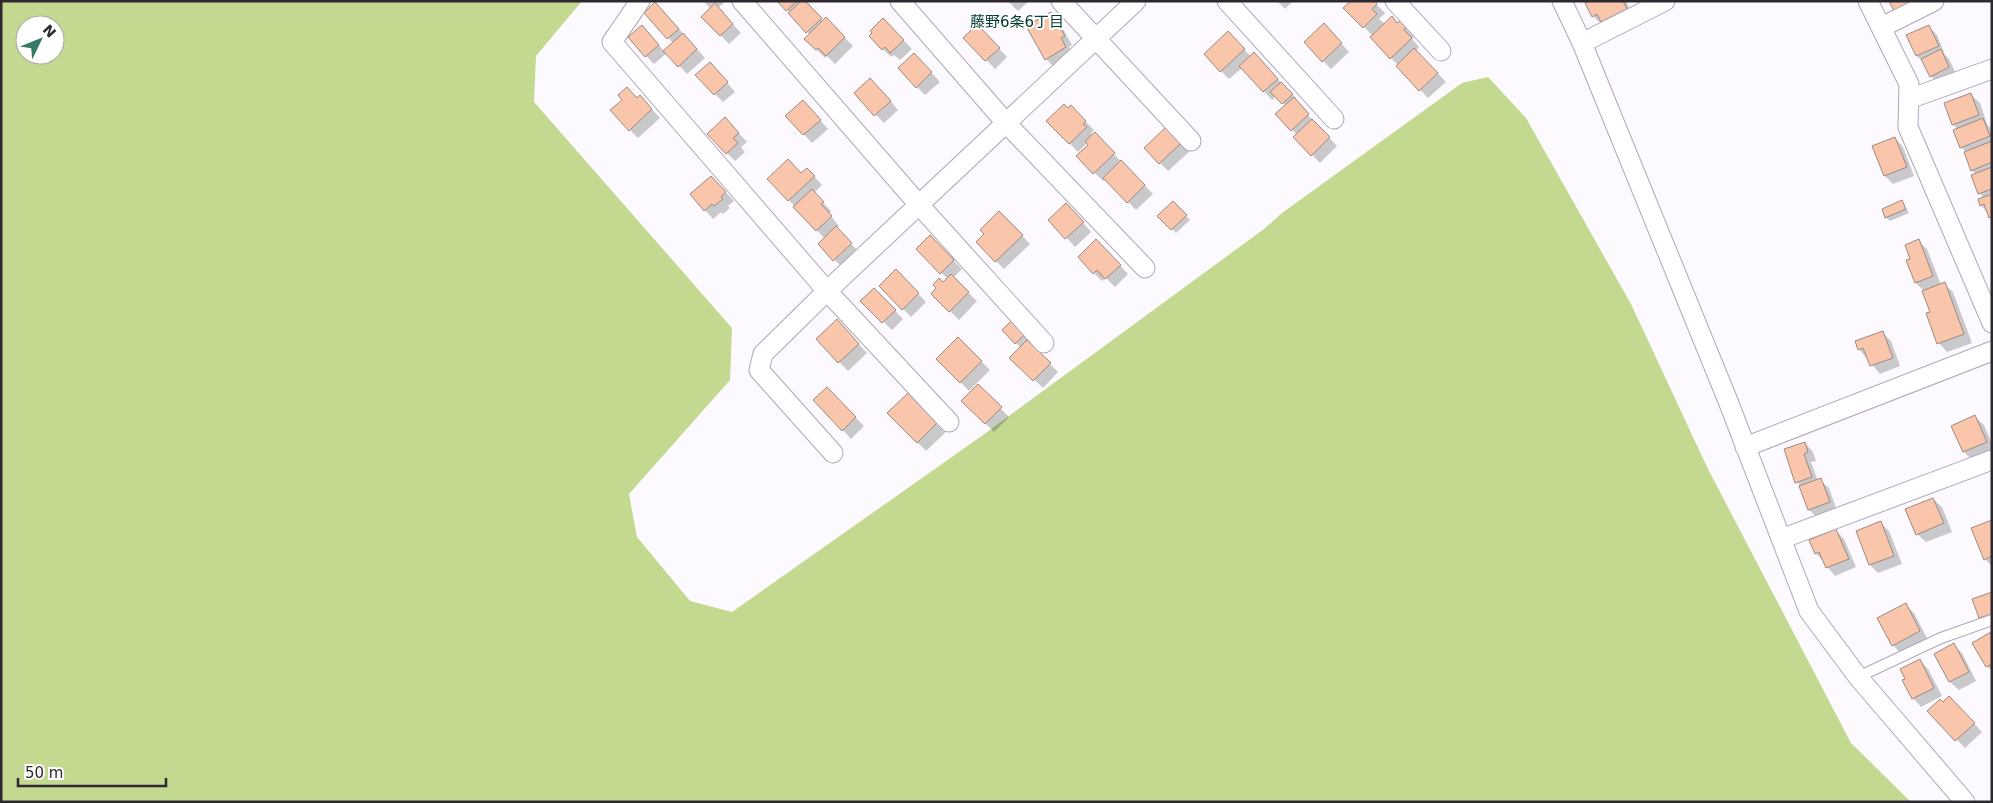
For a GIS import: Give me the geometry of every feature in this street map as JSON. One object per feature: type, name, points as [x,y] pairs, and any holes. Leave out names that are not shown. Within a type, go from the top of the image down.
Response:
[{"type":"street","points":[[640,1],[612,42],[828,291],[949,422]]},
{"type":"street","points":[[742,1],[920,206],[1044,343]]},
{"type":"street","points":[[900,1],[1007,124],[1145,268]]},
{"type":"street","points":[[1061,1],[1192,141]]},
{"type":"street","points":[[833,453],[759,370],[763,354],[1136,1]]},
{"type":"street","points":[[1227,1],[1334,119]]},
{"type":"street","points":[[1395,1],[1441,51]]},
{"type":"street","points":[[1562,1],[1582,43],[1809,611],[1858,676],[1965,802]]},
{"type":"street","points":[[1582,43],[1665,1]]},
{"type":"street","points":[[1868,1],[1909,84],[1908,127],[1992,323]]},
{"type":"street","points":[[1882,27],[1934,1]]},
{"type":"street","points":[[1908,99],[1992,69]]},
{"type":"street","points":[[1745,447],[1992,351]]},
{"type":"street","points":[[1781,539],[1992,460]]},
{"type":"lane","points":[[1858,676],[1941,638],[1992,620]]},
{"type":"green space","points":[[1,1],[582,1],[536,56],[534,102],[732,328],[730,380],[629,494],[637,537],[690,601],[732,612],[983,435],[1264,229],[1282,213],[1462,83],[1488,77],[1526,118],[1631,304],[1707,467],[1851,743],[1911,802],[1,802]]},
{"type":"building","points":[[777,1],[797,1],[786,11]]},
{"type":"building","points":[[801,1],[805,1],[822,18],[806,33],[788,13]]},
{"type":"building","points":[[1351,1],[1375,1],[1377,4],[1372,9],[1377,14],[1363,28],[1343,8]]},
{"type":"building","points":[[1589,1],[1623,1],[1627,9],[1601,22],[1597,14],[1592,17],[1585,3]]},
{"type":"building","points":[[1889,1],[1918,1],[1895,13]]},
{"type":"building","points":[[655,2],[679,29],[667,39],[644,13]]},
{"type":"building","points":[[715,3],[733,24],[720,36],[701,17]]},
{"type":"building","points":[[1051,12],[1065,36],[1061,38],[1066,47],[1045,60],[1026,26]]},
{"type":"building","points":[[1392,16],[1397,23],[1400,21],[1406,27],[1404,30],[1412,38],[1390,59],[1370,37]]},
{"type":"building","points":[[826,17],[845,37],[826,56],[804,39]]},
{"type":"building","points":[[883,18],[904,40],[890,53],[885,47],[882,50],[869,36],[872,33],[870,31]]},
{"type":"building","points":[[1324,23],[1342,43],[1322,62],[1304,42]]},
{"type":"building","points":[[977,24],[1000,48],[985,61],[963,38]]},
{"type":"building","points":[[642,25],[659,45],[645,57],[628,37]]},
{"type":"building","points":[[1929,25],[1939,46],[1916,56],[1906,35]]},
{"type":"building","points":[[1228,31],[1245,49],[1220,72],[1204,54]]},
{"type":"building","points":[[683,33],[697,49],[678,67],[663,51]]},
{"type":"building","points":[[1414,48],[1438,73],[1419,91],[1396,66]]},
{"type":"building","points":[[1941,49],[1949,67],[1930,77],[1921,59]]},
{"type":"building","points":[[1254,52],[1278,79],[1263,92],[1239,66]]},
{"type":"building","points":[[914,53],[932,72],[916,88],[898,68]]},
{"type":"building","points":[[710,62],[728,82],[714,95],[695,75]]},
{"type":"building","points":[[870,78],[891,101],[874,116],[854,93]]},
{"type":"building","points":[[1281,82],[1293,94],[1282,104],[1270,92]]},
{"type":"building","points":[[627,87],[637,98],[640,95],[652,109],[629,131],[610,110],[622,100],[618,95]]},
{"type":"building","points":[[1971,93],[1979,115],[1952,125],[1944,103]]},
{"type":"building","points":[[1294,97],[1309,114],[1291,131],[1275,114]]},
{"type":"building","points":[[803,100],[821,120],[803,135],[785,116]]},
{"type":"building","points":[[1064,104],[1068,108],[1071,105],[1086,121],[1083,124],[1087,127],[1069,144],[1046,121]]},
{"type":"building","points":[[725,117],[739,133],[733,138],[738,143],[726,154],[707,134]]},
{"type":"building","points":[[1983,118],[1990,136],[1960,148],[1953,130]]},
{"type":"building","points":[[1312,119],[1330,137],[1311,156],[1293,137]]},
{"type":"building","points":[[1166,127],[1181,143],[1159,164],[1144,148]]},
{"type":"building","points":[[1095,132],[1115,153],[1093,174],[1076,156],[1088,145],[1085,141]]},
{"type":"building","points":[[1895,137],[1907,167],[1884,176],[1872,146]]},
{"type":"building","points":[[1992,141],[1992,162],[1971,171],[1964,152]]},
{"type":"building","points":[[788,159],[801,173],[807,168],[815,176],[788,201],[767,179]]},
{"type":"building","points":[[1121,160],[1145,185],[1127,203],[1103,178]]},
{"type":"building","points":[[1992,167],[1992,189],[1978,194],[1971,175]]},
{"type":"building","points":[[711,176],[726,192],[721,197],[723,199],[714,206],[712,204],[704,211],[690,194]]},
{"type":"building","points":[[812,189],[824,202],[821,204],[832,216],[816,231],[793,207]]},
{"type":"building","points":[[1992,194],[1992,217],[1989,218],[1984,204],[1980,206],[1978,199]]},
{"type":"building","points":[[1902,200],[1906,209],[1885,218],[1882,209]]},
{"type":"building","points":[[1173,201],[1187,215],[1171,230],[1157,216]]},
{"type":"building","points":[[1066,203],[1084,222],[1065,239],[1048,220]]},
{"type":"building","points":[[999,211],[1023,235],[995,262],[976,242],[984,234],[980,230]]},
{"type":"building","points":[[836,226],[852,243],[833,261],[818,244]]},
{"type":"building","points":[[930,235],[954,260],[940,274],[916,249]]},
{"type":"building","points":[[1096,239],[1121,265],[1105,279],[1097,270],[1093,274],[1078,257]]},
{"type":"building","points":[[1919,239],[1933,276],[1915,283],[1906,260],[1910,259],[1905,245]]},
{"type":"building","points":[[896,269],[919,293],[902,310],[879,286]]},
{"type":"building","points":[[951,274],[969,292],[949,312],[931,294],[936,288],[933,285],[939,278],[943,282]]},
{"type":"building","points":[[1945,282],[1964,334],[1937,344],[1926,313],[1930,312],[1922,291]]},
{"type":"building","points":[[874,288],[896,310],[882,323],[860,301]]},
{"type":"building","points":[[837,319],[859,344],[838,363],[816,339]]},
{"type":"building","points":[[1013,319],[1026,333],[1015,344],[1002,330]]},
{"type":"building","points":[[1883,331],[1893,358],[1870,366],[1863,348],[1858,350],[1855,341]]},
{"type":"building","points":[[958,337],[982,361],[960,383],[936,359]]},
{"type":"building","points":[[1027,340],[1051,363],[1033,381],[1009,358]]},
{"type":"building","points":[[978,384],[1002,407],[985,424],[961,401]]},
{"type":"building","points":[[827,387],[856,417],[842,431],[813,400]]},
{"type":"building","points":[[908,393],[937,423],[917,443],[887,413]]},
{"type":"building","points":[[1975,415],[1987,442],[1963,452],[1951,426]]},
{"type":"building","points":[[1805,442],[1808,452],[1804,454],[1812,477],[1795,483],[1784,449]]},
{"type":"building","points":[[1821,478],[1830,502],[1808,510],[1799,486]]},
{"type":"building","points":[[1933,498],[1944,523],[1916,535],[1905,509]]},
{"type":"building","points":[[1992,520],[1992,556],[1984,560],[1971,528]]},
{"type":"building","points":[[1881,521],[1894,556],[1869,565],[1856,531]]},
{"type":"building","points":[[1836,529],[1849,559],[1826,568],[1819,552],[1815,554],[1809,540]]},
{"type":"building","points":[[1992,592],[1992,614],[1979,618],[1972,599]]},
{"type":"building","points":[[1906,603],[1920,631],[1892,646],[1877,618]]},
{"type":"building","points":[[1991,632],[1992,664],[1986,667],[1972,643]]},
{"type":"building","points":[[1954,643],[1969,672],[1949,682],[1934,654]]},
{"type":"building","points":[[1920,659],[1934,688],[1912,699],[1902,680],[1905,679],[1900,669]]},
{"type":"building","points":[[1949,696],[1975,723],[1955,741],[1927,711],[1940,699],[1943,702]]},
{"type":"district","name":"藤野6条6丁目","points":[[1017,22]]}]
